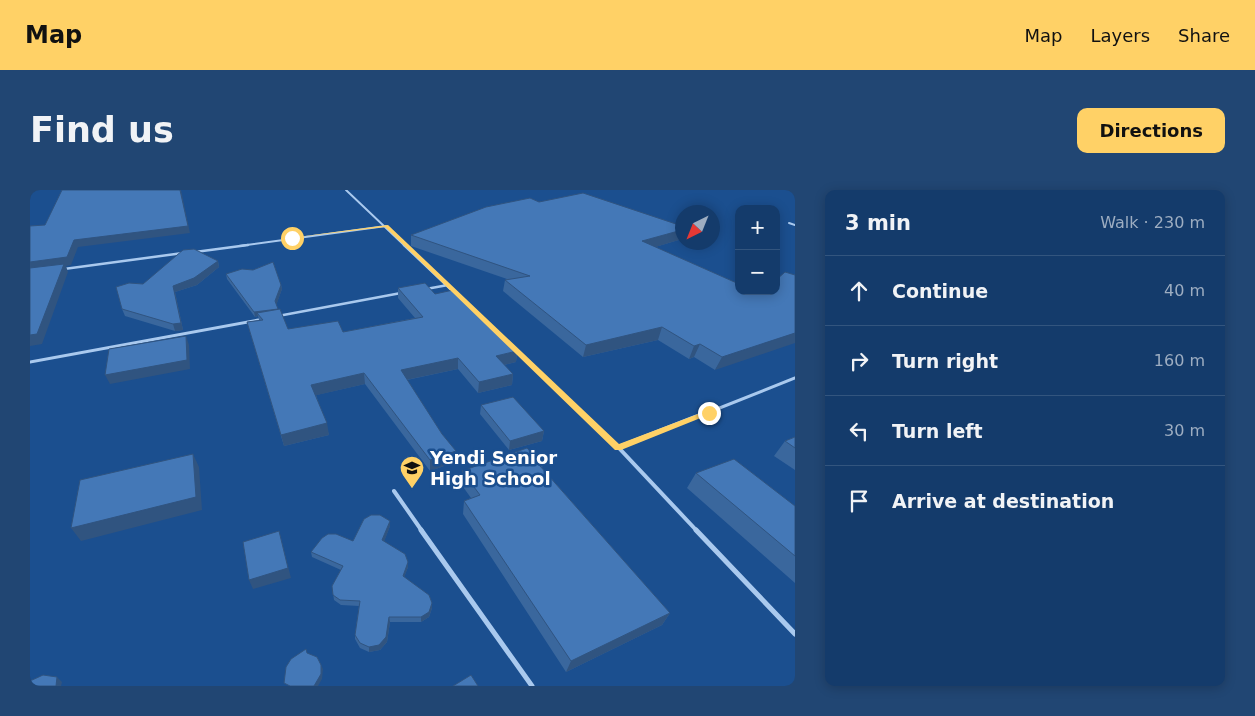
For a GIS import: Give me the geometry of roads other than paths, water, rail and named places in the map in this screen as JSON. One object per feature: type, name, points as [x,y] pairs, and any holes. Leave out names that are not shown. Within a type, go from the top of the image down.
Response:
[{"type":"lane","points":[[346,190],[618,448],[795,634]]},
{"type":"lane","points":[[789,223],[795,225]]},
{"type":"lane","points":[[59,270],[386,226]]},
{"type":"lane","points":[[419,290],[448,285]]},
{"type":"lane","points":[[30,362],[409,292]]},
{"type":"lane","points":[[618,448],[795,378]]},
{"type":"lane","points":[[394,492],[532,686]]},
{"type":"place","name":"Yendi Senior High School","points":[[412,489]]}]
